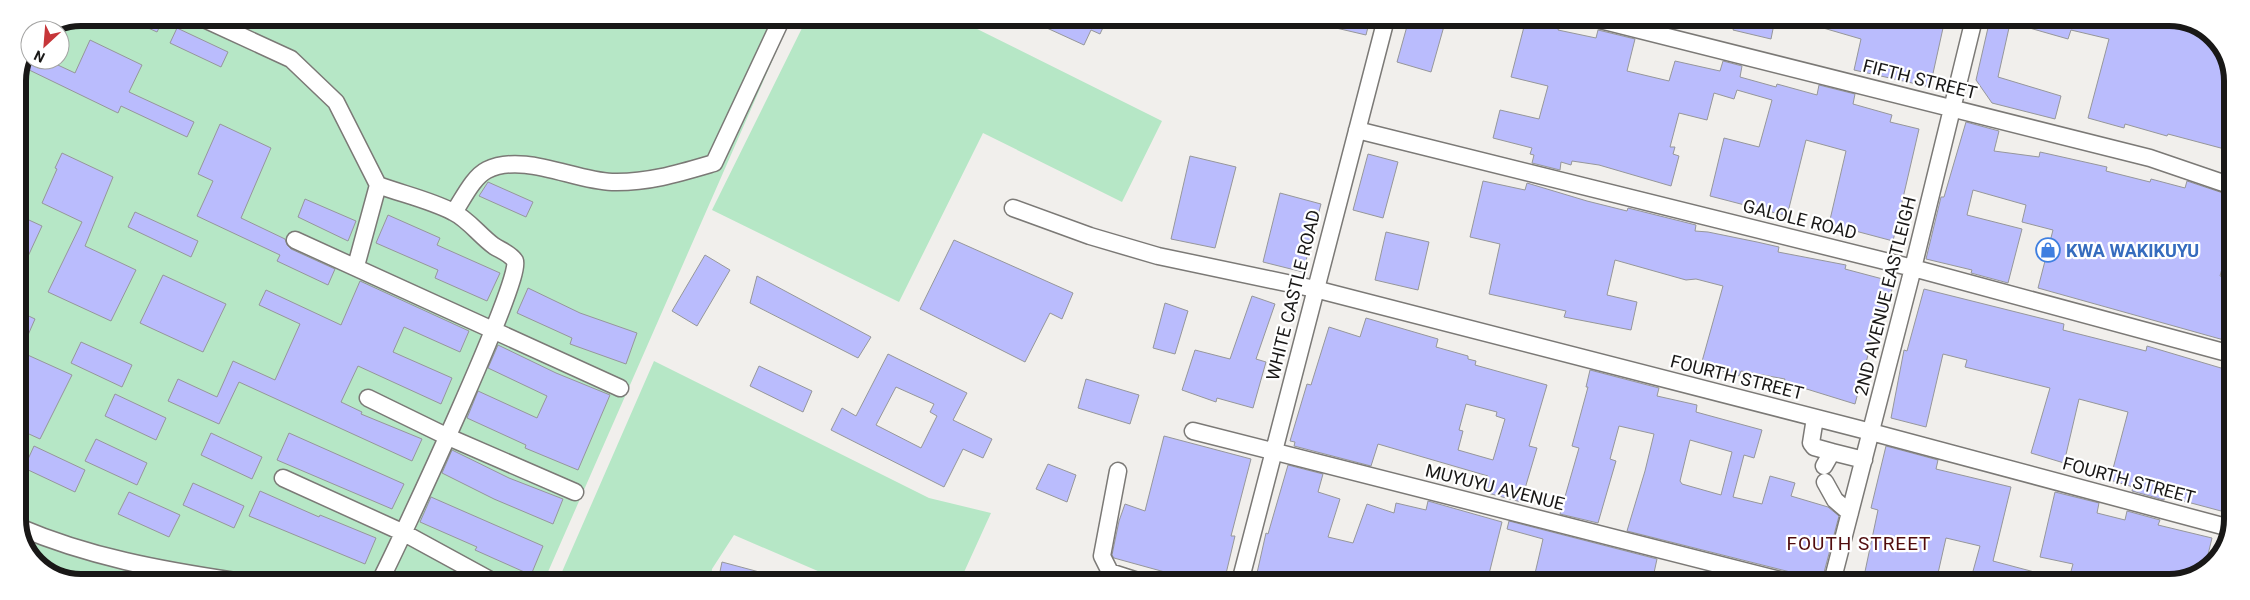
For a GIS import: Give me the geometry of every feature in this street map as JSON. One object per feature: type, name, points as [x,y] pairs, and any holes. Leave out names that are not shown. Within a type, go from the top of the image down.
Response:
[{"type":"street","points":[[219,26],[291,60],[336,102],[378,185],[356,266]]},
{"type":"street","points":[[454,212],[479,177],[488,170],[512,165],[551,169],[611,182],[656,180],[714,163],[778,26]]},
{"type":"street","name":"WHITE CASTLE ROAD","points":[[1242,574],[1384,26]]},
{"type":"street","name":"FIFTH STREET","points":[[1624,26],[2150,158],[2224,183]]},
{"type":"street","name":"2ND AVENUE EASTLEIGH","points":[[1834,574],[1872,432],[1972,26]]},
{"type":"street","name":"GALOLE ROAD","points":[[1357,130],[1913,268],[2224,352]]},
{"type":"street","points":[[378,185],[454,212],[493,245],[514,258],[516,264],[514,278],[493,330],[404,534],[384,574]]},
{"type":"street","name":"FOURTH STREET","points":[[1013,208],[1090,236],[1158,256],[1315,289],[1872,432],[2223,526]]},
{"type":"street","points":[[295,240],[356,266],[620,388]]},
{"type":"street","points":[[368,398],[446,436],[575,492]]},
{"type":"street","points":[[1815,418],[1812,443],[1827,467],[1835,500],[1850,513]]},
{"type":"street","name":"MUYUYU AVENUE","points":[[1193,431],[1757,574]]},
{"type":"street","points":[[1827,467],[1864,460]]},
{"type":"street","points":[[1116,574],[1110,572],[1102,556],[1118,471]]},
{"type":"street","points":[[283,478],[404,534],[479,574]]},
{"type":"street","points":[[27,530],[83,551],[146,567],[190,574]]},
{"type":"green space","points":[[81,26],[787,26],[547,574],[81,574],[60,570],[45,560],[30,540],[26,523],[27,70],[70,70],[70,27]]},
{"type":"green space","points":[[803,26],[971,26],[1162,121],[1122,202],[983,133],[899,302],[712,210]]},
{"type":"green space","points":[[654,361],[929,498],[991,513],[963,574],[825,574],[734,535],[712,569],[712,574],[561,574]]},
{"type":"building","points":[[144,26],[160,26],[157,32]]},
{"type":"building","points":[[1042,26],[1104,26],[1100,34],[1091,30],[1084,45]]},
{"type":"building","points":[[1328,26],[1368,26],[1366,35]]},
{"type":"building","points":[[1407,26],[1444,26],[1431,72],[1397,62]]},
{"type":"building","points":[[1524,26],[1559,26],[1558,30],[1596,38],[1598,30],[1635,39],[1627,71],[1669,81],[1675,61],[1720,71],[1723,61],[1742,66],[1740,77],[1776,87],[1777,84],[1817,95],[1819,85],[1855,94],[1853,104],[1892,115],[1890,122],[1919,129],[1893,241],[1829,224],[1846,151],[1806,140],[1787,216],[1710,196],[1724,138],[1759,147],[1772,100],[1737,90],[1734,99],[1714,93],[1707,120],[1679,113],[1670,147],[1675,147],[1673,154],[1679,156],[1671,186],[1599,165],[1572,161],[1571,165],[1561,162],[1560,170],[1532,163],[1534,155],[1530,154],[1532,148],[1493,138],[1500,110],[1539,119],[1548,86],[1511,77]]},
{"type":"building","points":[[1734,26],[1774,26],[1771,39],[1733,30]]},
{"type":"building","points":[[1816,26],[1943,26],[1930,87],[1854,70],[1861,39]]},
{"type":"building","points":[[1988,26],[2009,26],[1998,77],[2061,96],[2055,119],[1992,103],[1976,80]]},
{"type":"building","points":[[2022,26],[2169,26],[2183,28],[2199,35],[2208,42],[2220,60],[2222,67],[2224,77],[2224,149],[2125,124],[2124,128],[2088,118],[2109,39],[2071,30],[2068,39]]},
{"type":"building","points":[[177,28],[228,52],[221,67],[170,43]]},
{"type":"building","points":[[90,40],[142,65],[129,92],[194,122],[187,137],[121,106],[118,113],[29,70],[69,70],[75,73]]},
{"type":"building","points":[[1966,122],[1999,131],[1994,151],[2039,157],[2040,152],[2107,167],[2106,171],[2150,182],[2151,179],[2185,188],[2187,181],[2224,193],[2224,261],[2220,276],[2224,277],[2224,340],[2038,288],[2053,230],[2022,222],[2026,205],[1973,190],[1967,215],[2022,229],[2008,283],[1971,273],[1972,270],[1926,259],[1941,197],[1944,197]]},
{"type":"building","points":[[220,124],[271,148],[241,218],[285,239],[291,249],[335,269],[328,285],[277,261],[280,255],[197,216],[213,181],[198,174]]},
{"type":"building","points":[[62,153],[113,177],[85,246],[136,270],[111,321],[48,292],[82,222],[42,203]]},
{"type":"building","points":[[1368,154],[1398,162],[1383,218],[1353,210]]},
{"type":"building","points":[[1190,156],[1236,167],[1215,248],[1171,239]]},
{"type":"building","points":[[1483,181],[1525,190],[1527,183],[1627,211],[1628,208],[1696,225],[1695,231],[1757,242],[1779,247],[1778,252],[1846,265],[1845,269],[1894,282],[1878,342],[1872,340],[1855,404],[1784,382],[1785,379],[1741,371],[1739,376],[1701,365],[1723,286],[1696,279],[1686,280],[1615,260],[1607,295],[1637,302],[1631,330],[1564,317],[1566,311],[1489,294],[1500,244],[1470,237]]},
{"type":"building","points":[[488,182],[533,202],[526,217],[479,196]]},
{"type":"building","points":[[1280,193],[1321,204],[1303,272],[1263,262]]},
{"type":"building","points":[[305,199],[356,221],[348,241],[298,217]]},
{"type":"building","points":[[135,212],[198,241],[191,257],[128,227]]},
{"type":"building","points":[[388,215],[440,238],[437,245],[500,273],[487,301],[435,278],[438,270],[376,243]]},
{"type":"building","points":[[26,219],[42,226],[26,261]]},
{"type":"building","points":[[1386,232],[1429,242],[1418,290],[1375,280]]},
{"type":"building","points":[[954,240],[1073,293],[1062,319],[1050,313],[1025,362],[920,309]]},
{"type":"building","points":[[705,255],[730,270],[697,326],[672,311]]},
{"type":"building","points":[[163,275],[226,304],[203,352],[140,323]]},
{"type":"building","points":[[757,276],[871,337],[858,358],[750,303]]},
{"type":"building","points":[[360,281],[469,331],[460,352],[404,327],[393,352],[452,378],[441,404],[358,366],[341,402],[362,412],[361,414],[422,439],[412,461],[239,382],[219,424],[168,401],[178,379],[217,397],[233,361],[275,380],[300,324],[259,305],[266,290],[341,325]]},
{"type":"building","points":[[528,288],[580,313],[637,333],[626,364],[570,344],[572,338],[517,313]]},
{"type":"building","points":[[1924,289],[2064,324],[2063,330],[2146,351],[2147,346],[2224,369],[2224,500],[2221,511],[2165,496],[2164,500],[2132,491],[2133,487],[2110,480],[2128,412],[2079,399],[2064,463],[2031,453],[2050,388],[1965,367],[1967,360],[1943,354],[1926,427],[1891,418],[1904,350],[1907,351]]},
{"type":"building","points":[[1252,296],[1275,304],[1256,359],[1266,362],[1253,408],[1217,398],[1216,402],[1182,390],[1195,350],[1230,359]]},
{"type":"building","points":[[1165,303],[1188,311],[1175,354],[1153,348]]},
{"type":"building","points":[[26,315],[35,319],[26,340]]},
{"type":"building","points":[[1366,318],[1438,339],[1436,347],[1468,356],[1468,359],[1476,361],[1475,365],[1547,385],[1529,446],[1537,448],[1521,502],[1484,492],[1488,476],[1378,444],[1371,466],[1294,446],[1295,442],[1290,441],[1307,384],[1311,385],[1329,327],[1360,337]],"holes":[[[1466,404],[1497,412],[1496,416],[1505,419],[1493,460],[1458,450],[1463,431],[1459,430]]]},
{"type":"building","points":[[81,342],[132,365],[122,387],[71,363]]},
{"type":"building","points":[[498,345],[556,373],[610,395],[578,470],[525,448],[526,445],[467,418],[478,391],[537,418],[547,396],[488,368]]},
{"type":"building","points":[[26,354],[72,375],[40,439],[26,433]]},
{"type":"building","points":[[888,354],[967,393],[953,420],[992,439],[983,458],[963,449],[944,487],[831,430],[842,408],[856,416]],"holes":[[[896,387],[934,404],[930,412],[937,416],[921,448],[876,425]]]},
{"type":"building","points":[[759,366],[812,391],[803,412],[750,386]]},
{"type":"building","points":[[1590,370],[1659,388],[1657,396],[1697,405],[1696,412],[1762,430],[1754,458],[1744,455],[1733,497],[1762,504],[1770,476],[1795,483],[1791,496],[1828,507],[1839,516],[1824,574],[1798,574],[1627,531],[1654,434],[1619,426],[1610,459],[1616,461],[1598,523],[1560,514],[1579,448],[1572,446],[1588,387],[1586,387]],"holes":[[[1690,440],[1732,452],[1721,495],[1682,484],[1680,481]]]},
{"type":"building","points":[[1086,379],[1139,395],[1130,424],[1078,408]]},
{"type":"building","points":[[115,394],[166,418],[156,440],[105,416]]},
{"type":"building","points":[[211,433],[262,457],[252,479],[201,455]]},
{"type":"building","points":[[289,433],[404,484],[392,509],[277,460]]},
{"type":"building","points":[[1164,436],[1251,459],[1231,536],[1235,536],[1226,574],[1172,574],[1114,558],[1112,555],[1119,521],[1125,504],[1145,511]]},
{"type":"building","points":[[96,439],[147,463],[137,485],[85,461]]},
{"type":"building","points":[[34,446],[85,470],[75,492],[26,469],[26,464]]},
{"type":"building","points":[[1886,446],[1938,460],[1936,469],[2011,487],[1993,561],[2042,574],[1972,574],[1980,546],[1946,538],[1938,574],[1864,574],[1878,510],[1871,508]]},
{"type":"building","points":[[452,450],[509,478],[563,499],[553,524],[494,499],[442,473]]},
{"type":"building","points":[[1048,464],[1076,475],[1067,502],[1036,489]]},
{"type":"building","points":[[1288,465],[1323,474],[1318,492],[1340,499],[1328,537],[1353,543],[1367,504],[1394,513],[1396,503],[1426,510],[1428,501],[1502,522],[1489,574],[1460,572],[1460,574],[1257,574],[1266,533],[1268,534]]},
{"type":"building","points":[[193,483],[244,506],[234,528],[183,505]]},
{"type":"building","points":[[260,491],[319,517],[320,515],[376,538],[365,564],[249,516]]},
{"type":"building","points":[[129,492],[180,515],[169,537],[118,514]]},
{"type":"building","points":[[2055,492],[2099,503],[2097,513],[2125,520],[2127,511],[2160,520],[2158,525],[2212,538],[2207,559],[2187,571],[2169,574],[2070,574],[2073,564],[2040,557]]},
{"type":"building","points":[[431,497],[543,546],[531,574],[529,574],[475,550],[477,547],[420,522]]},
{"type":"building","points":[[1509,521],[1657,559],[1654,574],[1535,574],[1543,539],[1507,529]]},
{"type":"building","points":[[722,562],[767,574],[719,574]]},
{"type":"place","name":"KWA WAKIKUYU","points":[[2048,250]]},
{"type":"district","name":"FOUTH STREET","points":[[1859,543]]}]
